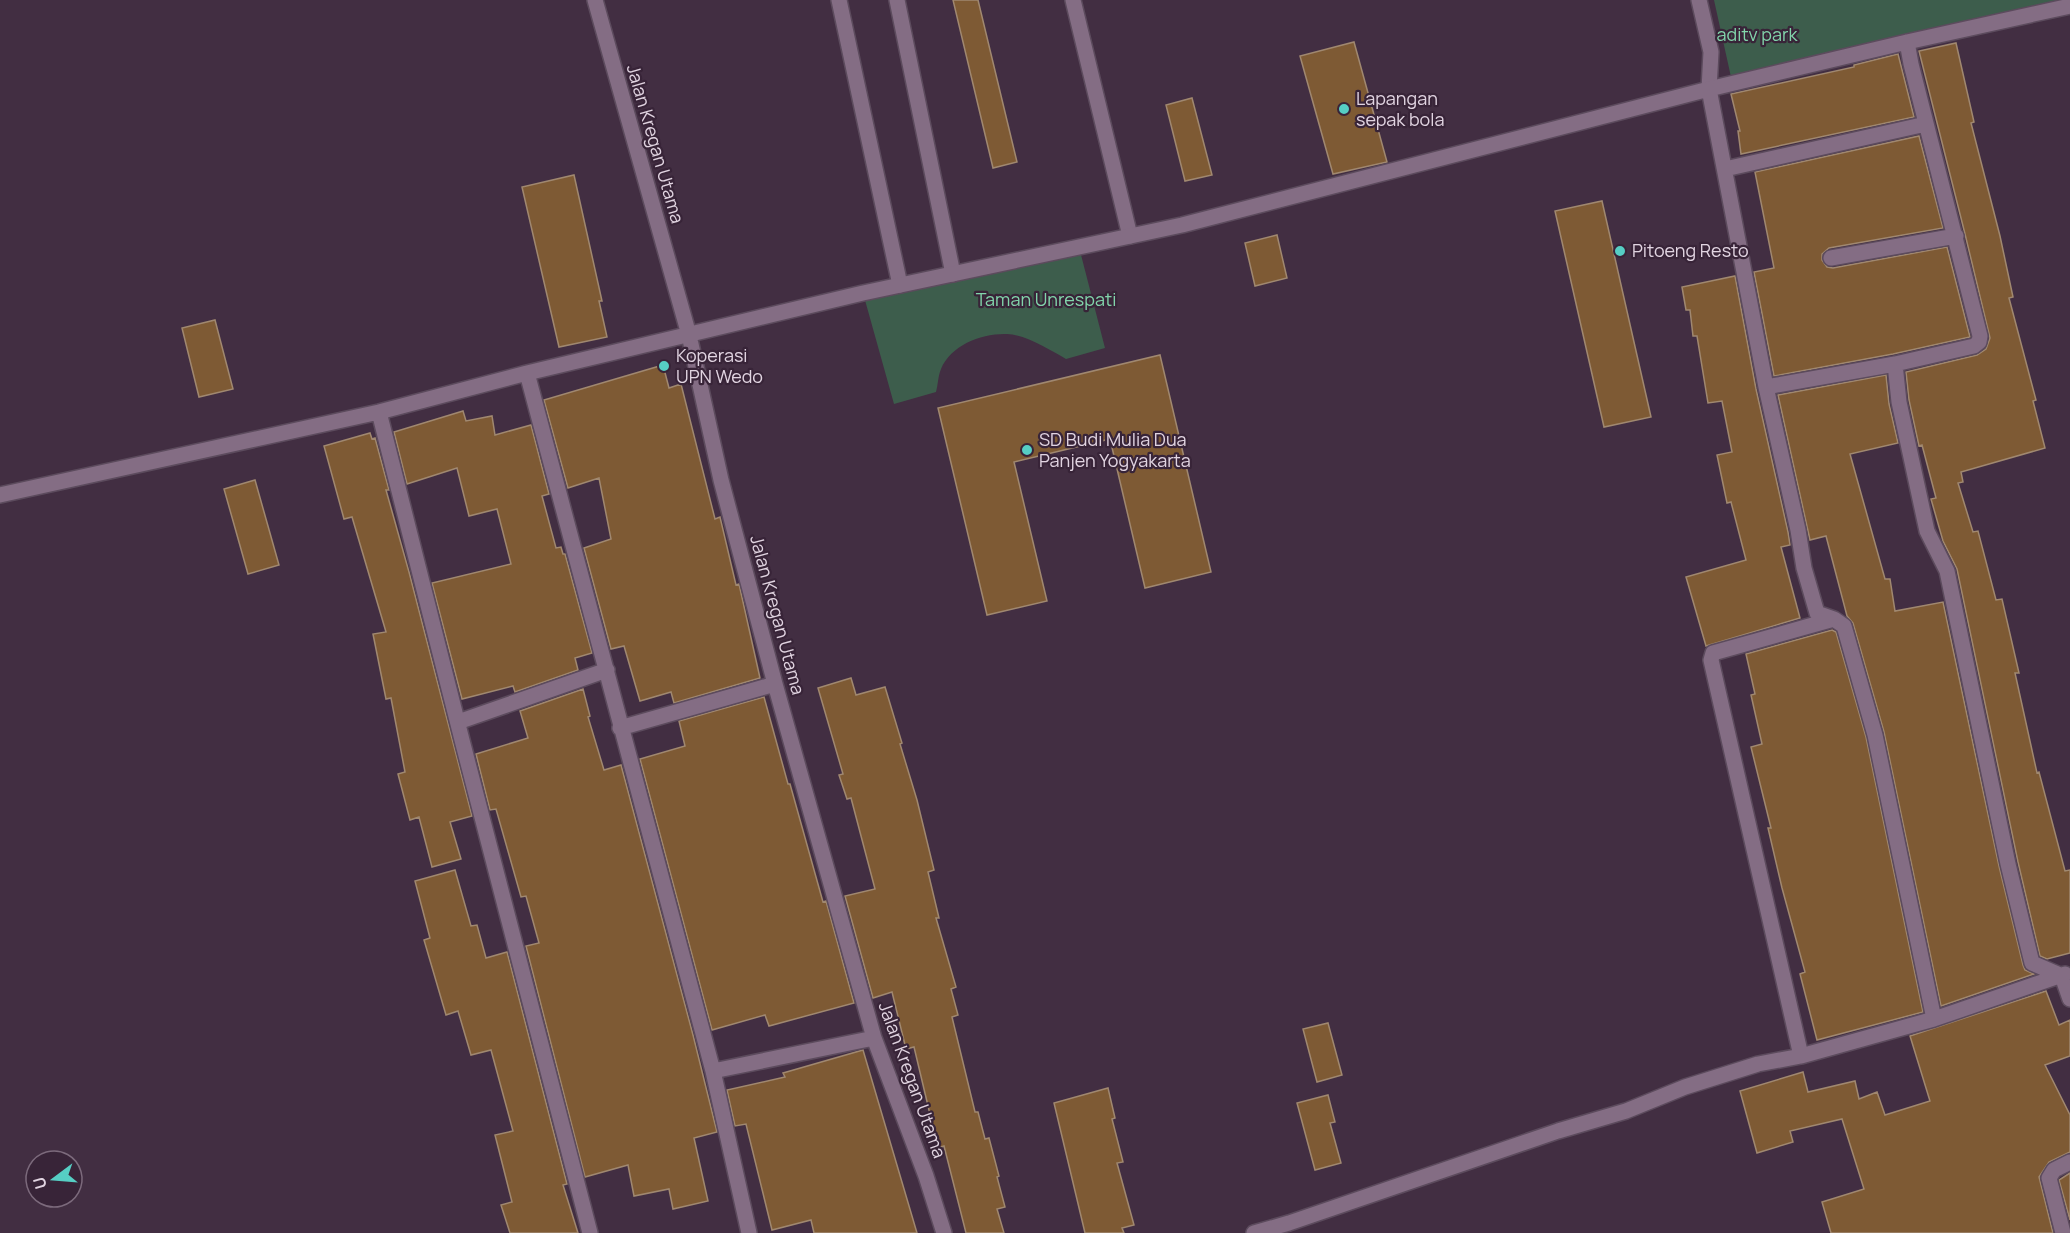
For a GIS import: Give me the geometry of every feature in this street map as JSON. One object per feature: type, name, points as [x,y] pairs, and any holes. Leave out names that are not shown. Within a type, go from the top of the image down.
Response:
[{"type":"street","name":"Jalan Kregan Utama","points":[[595,0],[689,335],[721,480],[775,684],[874,1038],[926,1176],[944,1233]]},
{"type":"street","points":[[839,0],[900,285]]},
{"type":"street","points":[[897,0],[953,274]]},
{"type":"street","points":[[1073,0],[1130,236]]},
{"type":"street","points":[[1699,0],[1711,52],[1710,90],[1766,387],[1798,530],[1804,568],[1817,613],[1834,619],[1844,626],[1875,735],[1934,1019]]},
{"type":"street","points":[[0,495],[379,412],[527,373],[900,285],[1182,225],[1710,90],[2063,5]]},
{"type":"street","points":[[1766,387],[1895,364],[1967,348],[1979,342],[1980,336],[1956,236],[1907,42]]},
{"type":"street","points":[[1725,169],[1926,124]]},
{"type":"street","points":[[1831,258],[1956,236]]},
{"type":"street","points":[[1895,364],[1899,402],[1927,531],[1947,572],[2008,864],[2032,963],[2066,974]]},
{"type":"street","points":[[527,373],[713,1071],[749,1233]]},
{"type":"street","points":[[379,412],[590,1233]]},
{"type":"street","points":[[1801,1056],[1711,660],[1713,653],[1834,619]]},
{"type":"street","points":[[458,722],[607,670]]},
{"type":"street","points":[[621,728],[775,684]]},
{"type":"street","points":[[2066,974],[2070,999]]},
{"type":"street","points":[[1254,1233],[1558,1131],[1626,1111],[1685,1087],[1758,1064],[1801,1056],[1934,1019],[2066,974]]},
{"type":"street","points":[[713,1071],[874,1038]]},
{"type":"street","points":[[2063,1233],[2049,1178],[2054,1170],[2070,1162]]},
{"type":"green space","name":"aditv park","points":[[1714,0],[2067,0],[1731,77]]},
{"type":"green space","name":"Taman Unrespati","points":[[1079,247],[1105,348],[1066,359],[1038,344],[1014,335],[997,334],[978,338],[952,353],[941,369],[936,392],[894,404],[863,293]]},
{"type":"building","points":[[953,0],[978,0],[1017,162],[993,168]]},
{"type":"building","name":"Lapangan sepak bola","points":[[1354,42],[1387,162],[1333,174],[1300,56]]},
{"type":"building","points":[[1956,43],[1974,122],[1971,123],[2013,297],[2009,298],[2036,400],[2033,401],[2045,448],[1961,472],[1963,482],[1958,483],[1973,532],[1978,531],[1996,600],[2002,599],[2019,673],[2015,673],[2037,773],[2039,772],[2065,871],[2070,870],[2070,953],[2047,959],[2040,956],[1957,569],[1943,541],[1931,499],[1936,498],[1922,445],[1919,446],[1909,400],[1906,372],[1977,355],[1986,349],[1990,338],[1919,51]]},
{"type":"building","points":[[1898,54],[1914,117],[1741,154],[1738,131],[1740,131],[1731,94],[1854,67],[1854,65]]},
{"type":"building","points":[[1192,98],[1212,175],[1185,181],[1166,105]]},
{"type":"building","points":[[1919,136],[1943,228],[1829,248],[1822,254],[1822,260],[1827,267],[1833,268],[1947,247],[1970,337],[1774,376],[1754,272],[1774,268],[1755,172]]},
{"type":"building","points":[[574,175],[602,301],[599,301],[607,337],[559,347],[522,187]]},
{"type":"building","points":[[1602,201],[1651,417],[1604,427],[1555,211]]},
{"type":"building","points":[[1277,235],[1287,278],[1255,286],[1245,243]]},
{"type":"building","points":[[1735,276],[1756,389],[1788,532],[1790,545],[1781,547],[1800,618],[1706,646],[1686,577],[1746,560],[1731,502],[1727,503],[1717,455],[1732,452],[1722,401],[1708,403],[1697,336],[1693,336],[1690,310],[1686,310],[1682,287]]},
{"type":"building","points":[[215,320],[233,389],[199,397],[182,328]]},
{"type":"building","points":[[1160,355],[1211,572],[1145,588],[1110,439],[1014,462],[1047,601],[987,615],[938,408]]},
{"type":"building","points":[[663,365],[669,388],[681,384],[715,519],[720,517],[736,585],[739,584],[760,678],[674,703],[671,692],[640,701],[624,646],[611,649],[584,548],[611,539],[599,478],[568,488],[544,400]]},
{"type":"building","points":[[1886,375],[1889,404],[1898,443],[1850,454],[1885,579],[1890,579],[1895,611],[1943,602],[1999,866],[2023,965],[2025,970],[2034,974],[1941,1006],[1884,732],[1853,623],[1847,616],[1826,536],[1810,540],[1778,395]]},
{"type":"building","points":[[463,411],[466,421],[492,416],[495,435],[531,425],[549,494],[542,496],[556,548],[561,547],[565,554],[592,653],[575,658],[578,670],[515,692],[513,686],[462,699],[432,583],[511,564],[497,509],[469,516],[457,468],[407,484],[394,432]]},
{"type":"building","points":[[370,433],[372,439],[375,438],[389,490],[386,490],[472,816],[450,822],[461,859],[432,867],[419,817],[410,820],[398,774],[405,772],[391,698],[386,699],[373,634],[386,632],[352,517],[344,519],[324,446]]},
{"type":"building","points":[[255,480],[279,565],[248,574],[224,489]]},
{"type":"building","points":[[1832,630],[1836,632],[1866,737],[1923,1012],[1817,1040],[1800,974],[1805,972],[1782,888],[1768,828],[1771,828],[1751,747],[1762,744],[1751,695],[1755,694],[1746,654]]},
{"type":"building","points":[[851,678],[856,695],[885,687],[902,743],[900,744],[917,800],[934,870],[928,872],[939,918],[936,918],[956,987],[951,989],[958,1015],[952,1017],[975,1112],[978,1112],[985,1139],[989,1138],[999,1176],[997,1177],[1005,1207],[997,1209],[1004,1233],[966,1233],[944,1146],[938,1148],[914,1047],[906,1049],[892,992],[873,998],[845,896],[875,889],[851,798],[847,799],[839,775],[843,774],[818,688]]},
{"type":"building","points":[[583,689],[590,716],[588,717],[604,770],[621,765],[717,1132],[694,1138],[708,1201],[673,1209],[669,1189],[634,1196],[628,1165],[585,1177],[526,946],[539,943],[526,896],[521,897],[496,809],[490,810],[476,754],[528,738],[520,711]]},
{"type":"building","points":[[764,697],[823,902],[826,901],[854,1003],[769,1026],[765,1015],[712,1030],[640,759],[685,746],[679,721]]},
{"type":"building","points":[[455,870],[471,926],[477,925],[486,958],[507,952],[567,1184],[563,1185],[578,1233],[510,1233],[501,1205],[512,1202],[495,1135],[513,1131],[491,1050],[471,1055],[458,1011],[446,1015],[424,940],[430,938],[415,881]]},
{"type":"building","points":[[2046,991],[2059,1025],[2070,1020],[2070,1056],[2045,1065],[2070,1115],[2070,1152],[2049,1162],[2039,1177],[2053,1233],[1831,1233],[1822,1202],[1864,1189],[1842,1119],[1790,1131],[1793,1142],[1757,1153],[1740,1091],[1803,1072],[1808,1092],[1855,1081],[1859,1099],[1877,1092],[1885,1115],[1930,1101],[1910,1036]]},
{"type":"building","points":[[1328,1023],[1342,1075],[1317,1082],[1303,1029]]},
{"type":"building","points":[[863,1050],[917,1233],[814,1233],[811,1220],[772,1230],[746,1124],[735,1126],[727,1090],[785,1077],[783,1073]]},
{"type":"building","points":[[1108,1088],[1115,1118],[1112,1119],[1123,1162],[1117,1163],[1134,1225],[1122,1228],[1124,1233],[1085,1233],[1054,1103]]},
{"type":"building","points":[[1328,1095],[1335,1122],[1330,1123],[1341,1163],[1315,1170],[1297,1103]]},
{"type":"building","points":[[2070,1173],[2070,1220],[2059,1180]]},
{"type":"place","name":"Lapangan sepak bola","points":[[1344,109]]},
{"type":"place","name":"Pitoeng Resto","points":[[1620,251]]},
{"type":"place","name":"Koperasi UPN Wedo","points":[[664,366]]},
{"type":"place","name":"SD Budi Mulia Dua Panjen Yogyakarta","points":[[1027,450]]}]
